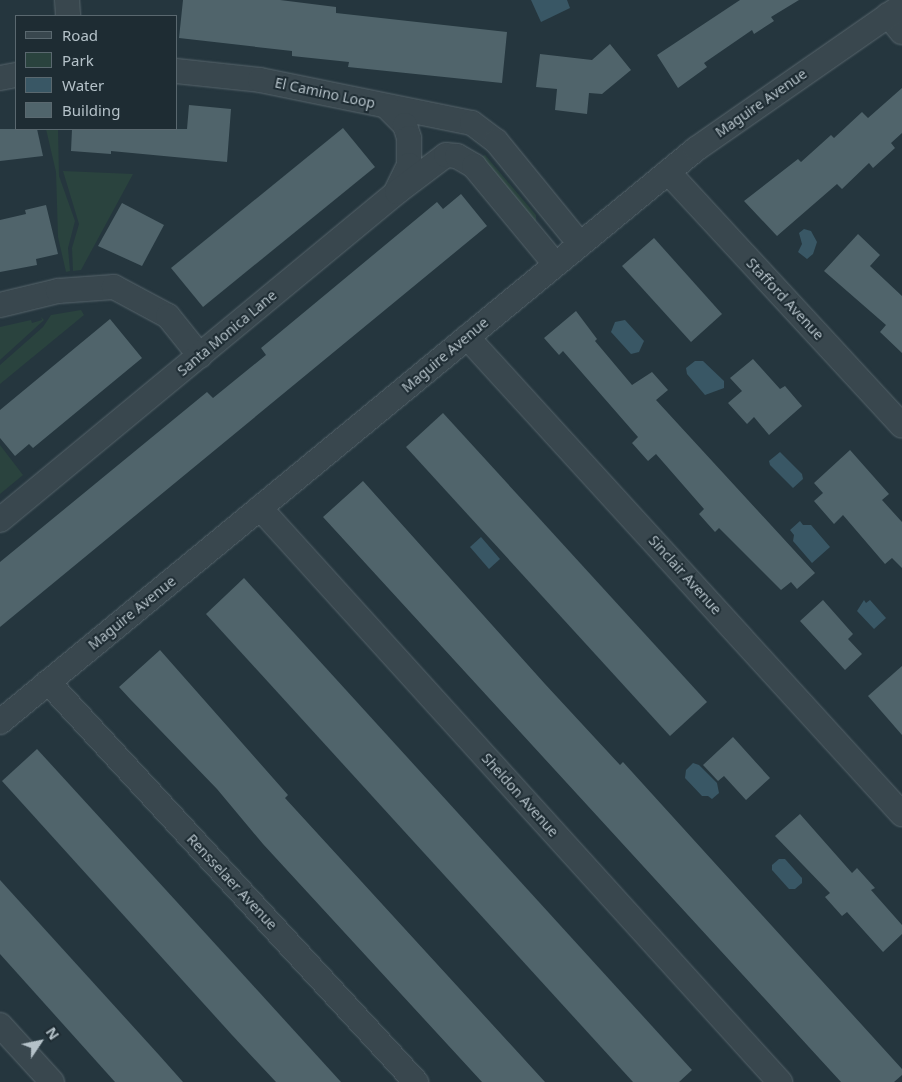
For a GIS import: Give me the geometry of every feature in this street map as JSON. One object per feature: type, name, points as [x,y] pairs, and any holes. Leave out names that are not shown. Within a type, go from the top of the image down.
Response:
[{"type":"street","points":[[66,0],[68,15]]},
{"type":"street","name":"Maguire Avenue","points":[[0,722],[668,172],[897,18]]},
{"type":"street","name":"El Camino Loop","points":[[178,70],[260,80],[472,123]]},
{"type":"street","points":[[0,78],[15,75]]},
{"type":"street","points":[[388,107],[405,125],[408,138],[409,165],[397,192]]},
{"type":"street","points":[[555,264],[474,166],[457,156],[472,123],[496,141],[580,244]]},
{"type":"street","name":"Santa Monica Lane","points":[[0,520],[437,159],[446,155],[457,156]]},
{"type":"street","name":"Stafford Avenue","points":[[668,172],[902,426]]},
{"type":"street","points":[[0,305],[58,291],[114,287],[168,316],[200,356]]},
{"type":"street","name":"Sinclair Avenue","points":[[467,337],[902,814]]},
{"type":"street","name":"Sheldon Avenue","points":[[260,508],[780,1082]]},
{"type":"street","name":"Rensselaer Avenue","points":[[48,682],[416,1082]]},
{"type":"street","points":[[0,1025],[52,1082]]},
{"type":"green space","points":[[46,130],[58,130],[59,176],[75,221],[68,248],[70,271],[66,272],[58,237],[56,172]]},
{"type":"green space","points":[[485,155],[536,215],[536,222],[480,157]]},
{"type":"green space","points":[[63,171],[133,174],[81,270],[73,271],[72,248],[79,224]]},
{"type":"green space","points":[[81,310],[84,315],[0,384],[0,365],[43,327],[51,315]]},
{"type":"green space","points":[[41,317],[44,320],[0,360],[0,327],[31,320],[32,323],[42,320]]},
{"type":"green space","points":[[0,445],[23,475],[0,494]]},
{"type":"water","points":[[531,0],[567,0],[570,8],[541,22]]},
{"type":"water","points":[[804,229],[811,231],[817,242],[813,254],[807,259],[798,252],[802,244],[799,233]]},
{"type":"water","points":[[625,320],[644,341],[639,352],[631,354],[611,332],[615,322]]},
{"type":"water","points":[[695,361],[703,361],[724,381],[724,388],[705,395],[687,374],[686,368]]},
{"type":"water","points":[[780,452],[802,474],[803,479],[793,488],[770,465],[769,461]]},
{"type":"water","points":[[800,521],[803,525],[811,525],[830,547],[812,563],[793,541],[794,535],[790,530]]},
{"type":"water","points":[[481,537],[500,559],[489,569],[470,547]]},
{"type":"water","points":[[864,600],[866,603],[870,600],[886,618],[874,629],[857,611]]},
{"type":"water","points":[[693,763],[699,765],[717,783],[719,793],[712,799],[708,796],[702,796],[685,778],[686,770]]},
{"type":"water","points":[[779,859],[785,859],[802,878],[802,883],[795,889],[789,889],[772,870],[772,865]]},
{"type":"building","points":[[183,0],[280,0],[336,7],[336,13],[507,32],[502,83],[348,67],[349,62],[292,56],[292,51],[179,38]]},
{"type":"building","points":[[740,0],[799,0],[771,17],[774,21],[754,34],[752,30],[704,63],[707,67],[678,88],[657,55]]},
{"type":"building","points":[[610,44],[631,70],[602,94],[589,93],[587,114],[555,110],[557,89],[536,87],[540,54],[592,60]]},
{"type":"building","points":[[902,88],[902,133],[891,143],[895,148],[873,168],[869,163],[842,189],[837,184],[777,236],[744,201],[798,159],[801,162],[831,135],[834,138],[862,112],[868,118]]},
{"type":"building","points":[[189,105],[231,109],[227,162],[111,151],[111,154],[71,151],[72,130],[187,129]]},
{"type":"building","points":[[343,128],[375,167],[203,307],[171,268]]},
{"type":"building","points":[[0,129],[37,130],[43,156],[0,161]]},
{"type":"building","points":[[461,194],[487,226],[0,627],[0,562],[207,392],[213,398],[266,355],[261,348],[437,202],[443,209]]},
{"type":"building","points":[[122,203],[164,225],[142,266],[98,246]]},
{"type":"building","points":[[46,205],[58,254],[36,259],[37,265],[0,272],[0,220],[26,214],[25,210]]},
{"type":"building","points":[[858,234],[880,255],[870,266],[902,296],[902,353],[880,332],[886,325],[824,271]]},
{"type":"building","points":[[654,238],[722,314],[691,342],[622,266]]},
{"type":"building","points":[[576,311],[597,339],[595,341],[632,385],[652,372],[668,390],[656,400],[815,573],[797,589],[791,582],[781,590],[719,528],[715,532],[699,514],[704,509],[656,454],[648,461],[632,443],[638,437],[563,351],[559,355],[544,338]]},
{"type":"building","points":[[110,319],[142,358],[33,448],[29,444],[15,456],[0,438],[0,410]]},
{"type":"building","points":[[753,359],[780,389],[785,386],[802,406],[769,435],[754,417],[747,424],[728,403],[742,391],[730,378]]},
{"type":"building","points":[[443,413],[707,702],[670,736],[406,447]]},
{"type":"building","points":[[850,450],[889,494],[882,500],[902,522],[902,568],[892,558],[885,564],[843,515],[834,524],[814,501],[823,493],[814,483]]},
{"type":"building","points":[[363,481],[545,684],[620,765],[623,762],[902,1069],[902,1075],[894,1082],[841,1082],[323,517]]},
{"type":"building","points":[[244,578],[692,1070],[679,1082],[633,1082],[206,614]]},
{"type":"building","points":[[823,600],[853,634],[848,639],[862,654],[845,670],[800,621]]},
{"type":"building","points":[[160,650],[288,795],[285,798],[545,1082],[482,1082],[263,844],[217,789],[119,687]]},
{"type":"building","points":[[902,666],[902,735],[868,696]]},
{"type":"building","points":[[733,737],[770,778],[746,800],[724,776],[718,781],[703,765]]},
{"type":"building","points":[[37,749],[341,1082],[276,1082],[232,1035],[2,781]]},
{"type":"building","points":[[800,814],[852,873],[857,868],[875,888],[871,890],[902,925],[902,934],[883,952],[847,912],[842,916],[825,897],[830,893],[775,836]]},
{"type":"building","points":[[0,880],[183,1082],[115,1082],[0,954]]}]
